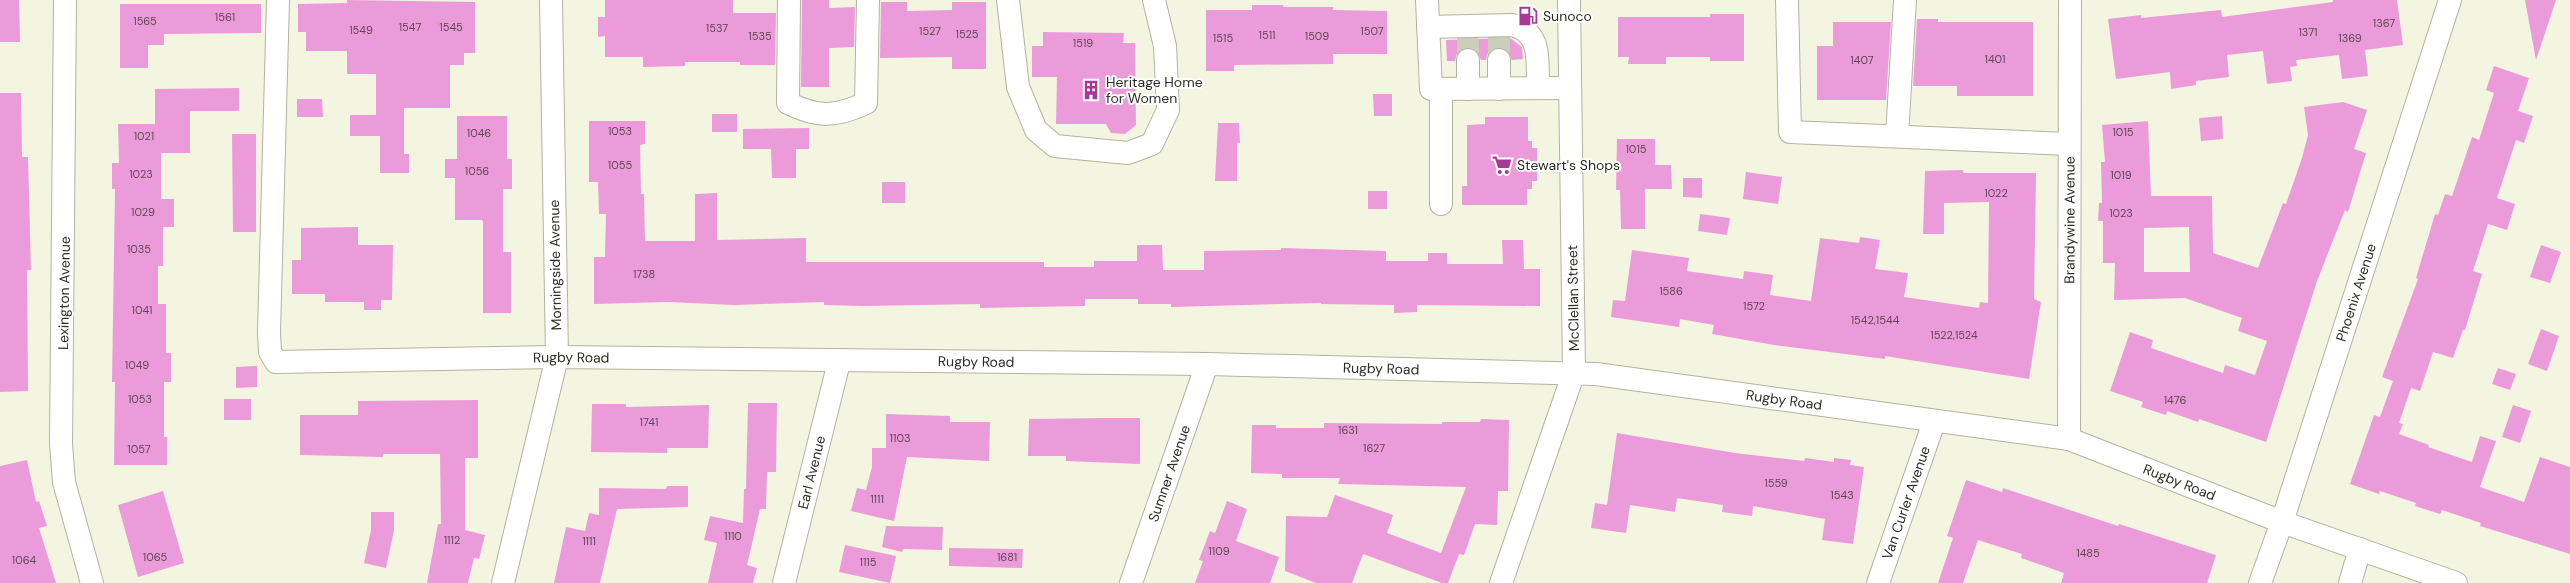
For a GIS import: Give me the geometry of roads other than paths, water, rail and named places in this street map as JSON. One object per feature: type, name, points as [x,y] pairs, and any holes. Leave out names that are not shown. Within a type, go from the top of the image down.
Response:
[{"type":"street","name":"Lexington Avenue","points":[[65,0],[61,444],[64,482],[92,583]]},
{"type":"street","name":"Rugby Road","points":[[278,0],[269,332],[270,352],[276,362],[557,357],[839,362],[1207,364],[1574,372],[2069,440],[2282,522],[2456,583]]},
{"type":"street","name":"Morningside Avenue","points":[[503,583],[557,357],[551,0]]},
{"type":"street","points":[[789,0],[788,103],[809,113],[844,114],[866,103],[868,0]]},
{"type":"street","points":[[1008,0],[1018,87],[1036,130],[1055,146],[1128,153],[1152,144],[1168,110],[1165,46],[1154,0]]},
{"type":"street","points":[[1427,0],[1431,89],[1570,88]]},
{"type":"street","name":"McClellan Street","points":[[1501,583],[1574,372],[1569,0]]},
{"type":"street","points":[[1787,0],[1790,132],[2069,144]]},
{"type":"street","points":[[1897,136],[1905,0]]},
{"type":"street","name":"Brandywine Avenue","points":[[2069,440],[2070,0]]},
{"type":"street","name":"Phoenix Avenue","points":[[2260,583],[2282,522],[2450,0]]},
{"type":"street","points":[[1428,27],[1468,32],[1499,31],[1518,26],[1530,32],[1537,52],[1538,88]]},
{"type":"street","points":[[1468,60],[1468,89]]},
{"type":"street","points":[[1499,60],[1499,89]]},
{"type":"street","points":[[1441,89],[1441,204]]},
{"type":"street","name":"Earl Avenue","points":[[784,583],[839,362]]},
{"type":"street","name":"Sumner Avenue","points":[[1131,583],[1207,364]]},
{"type":"street","name":"Van Curler Avenue","points":[[1878,583],[1934,422]]},
{"type":"street","points":[[2350,583],[2360,549]]},
{"type":"tunnel","points":[[1468,37],[1468,60]]},
{"type":"tunnel","points":[[1499,37],[1499,60]]},
{"type":"place","name":"Sunoco","points":[[1528,16]]},
{"type":"place","name":"Heritage Home for Women","points":[[1091,90]]},
{"type":"place","name":"Stewart's Shops","points":[[1502,165]]}]
